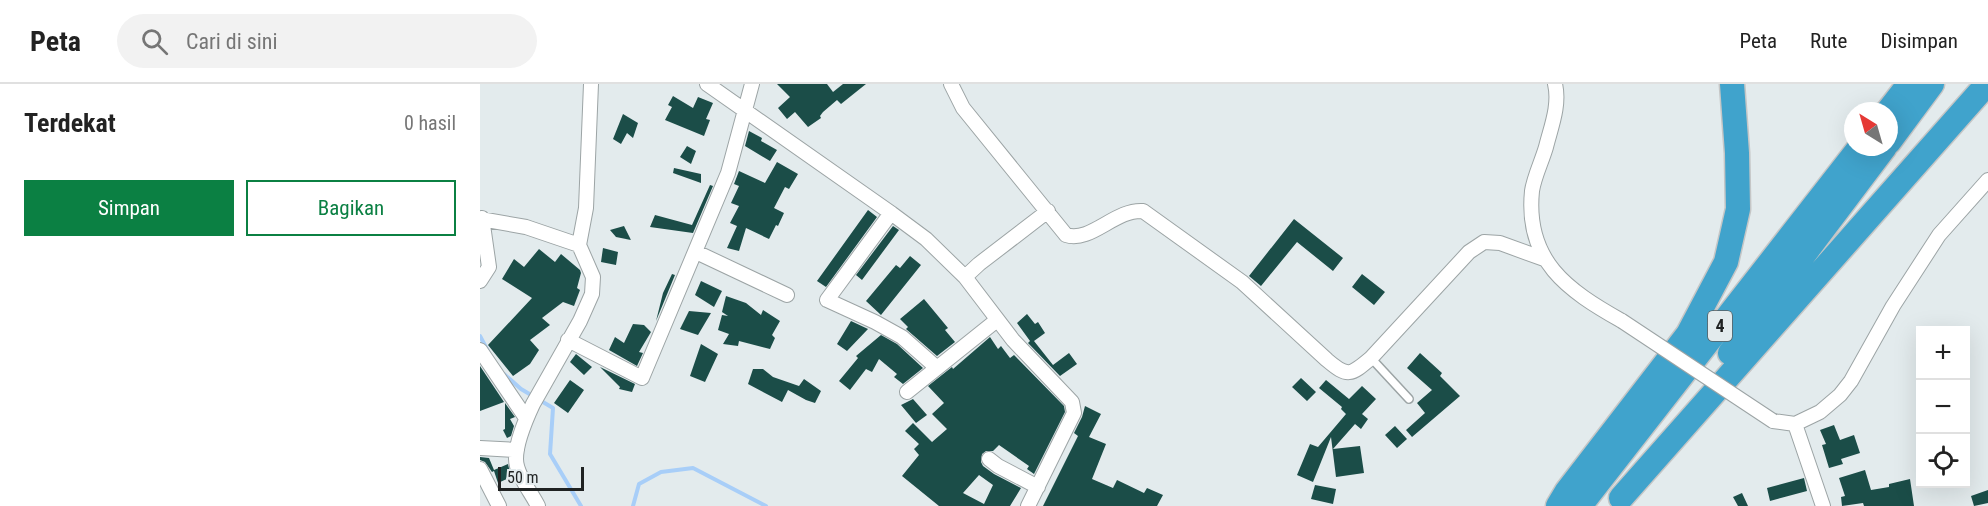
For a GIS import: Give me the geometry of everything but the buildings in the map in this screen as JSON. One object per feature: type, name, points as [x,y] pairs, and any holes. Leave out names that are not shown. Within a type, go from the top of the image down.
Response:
[{"type":"highway","points":[[1558,506],[1567,491],[1688,334],[1726,262],[1738,209],[1732,84]]},
{"type":"highway","points":[[1895,102],[1909,84]]},
{"type":"highway","points":[[1898,130],[1932,84]]},
{"type":"highway","points":[[1618,502],[1987,84]]},
{"type":"highway","name":"4","points":[[1580,506],[1853,156]]},
{"type":"highway","name":"4","points":[[1618,502],[1878,156]]},
{"type":"street","points":[[538,506],[520,472],[516,460],[517,450],[532,404],[592,294],[593,277],[579,245],[586,208],[591,84]]},
{"type":"street","points":[[707,84],[926,239],[965,277],[1013,340],[1072,402],[1074,413],[1028,506]]},
{"type":"street","points":[[568,340],[642,378],[728,172],[752,84]]},
{"type":"street","points":[[951,84],[963,108],[1066,235],[1079,237],[1127,212],[1143,211],[1242,282],[1340,371],[1352,373],[1371,358],[1469,252],[1484,243],[1500,243],[1544,259]]},
{"type":"street","points":[[1555,84],[1555,116],[1532,189],[1532,222],[1544,259],[1554,273],[1594,306],[1622,321],[1773,421],[1795,424],[1820,412],[1840,395],[1939,235],[1988,180]]},
{"type":"street","points":[[965,277],[1048,211]]},
{"type":"street","points":[[891,213],[827,300],[875,322],[902,338],[936,367]]},
{"type":"street","points":[[480,281],[489,267],[481,219],[526,227],[579,245]]},
{"type":"street","points":[[696,252],[787,295]]},
{"type":"street","points":[[907,392],[997,320]]},
{"type":"street","points":[[480,350],[526,418]]},
{"type":"street","points":[[1795,424],[1823,506]]},
{"type":"street","points":[[480,448],[517,450]]},
{"type":"street","points":[[989,459],[1038,487]]},
{"type":"street","points":[[480,469],[499,506]]},
{"type":"lane","points":[[1371,358],[1409,399]]},
{"type":"waterway","points":[[480,336],[488,351]]},
{"type":"waterway","points":[[504,374],[521,389],[553,408],[550,454],[581,506]]},
{"type":"waterway","points":[[633,506],[639,484],[661,472],[693,468],[766,506]]}]
